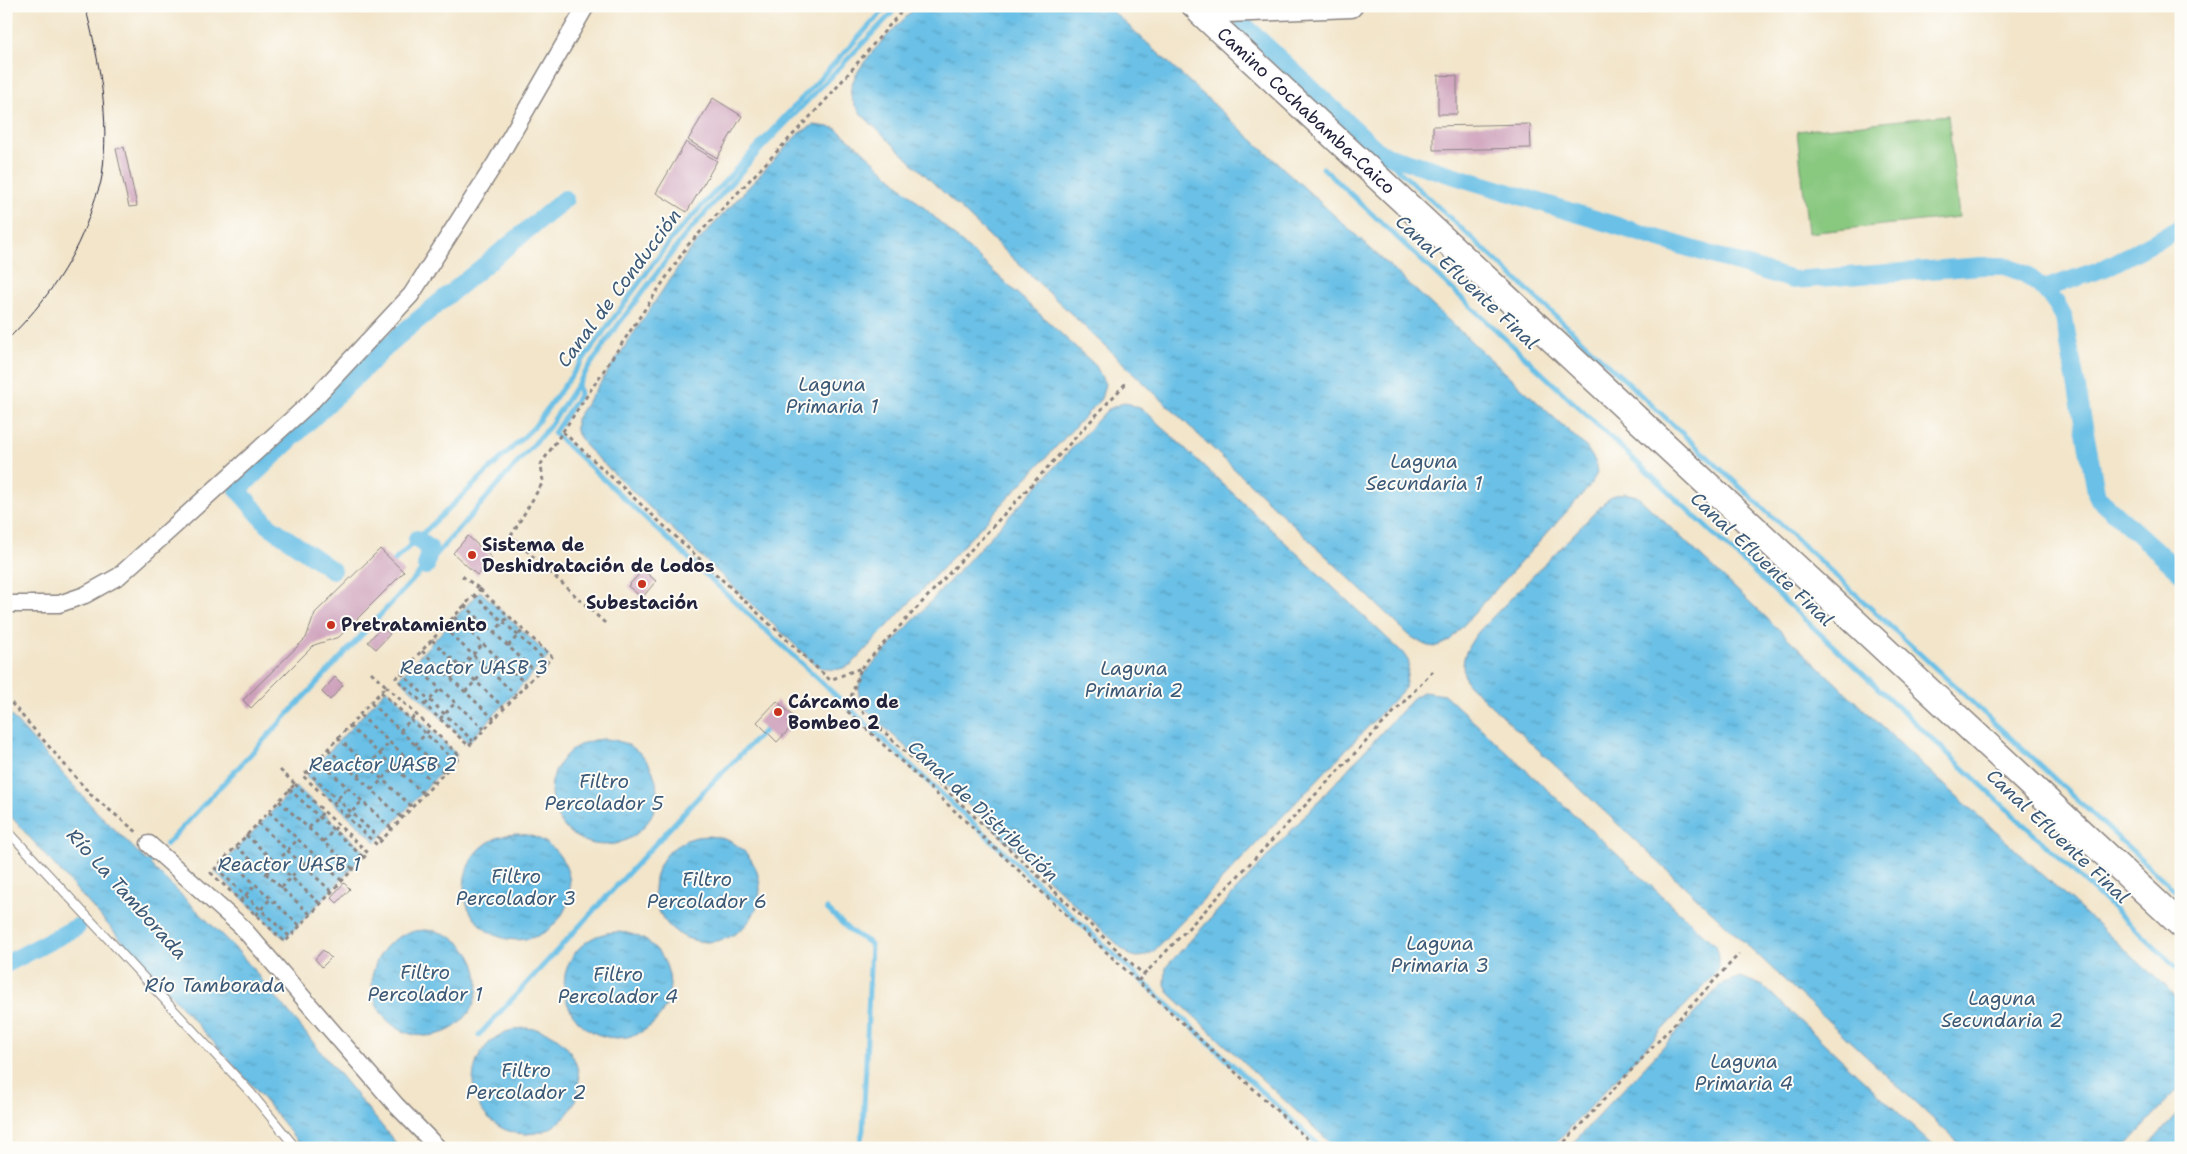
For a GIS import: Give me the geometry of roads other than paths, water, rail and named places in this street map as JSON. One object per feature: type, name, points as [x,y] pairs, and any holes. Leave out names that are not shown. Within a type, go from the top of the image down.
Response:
[{"type":"main road","points":[[1196,9],[1350,6]]},
{"type":"main road","name":"Camino Cochabamba-Caico","points":[[1196,9],[2181,925]]},
{"type":"street","points":[[6,604],[59,604],[85,596],[119,576],[310,403],[412,294],[496,162],[586,6]]},
{"type":"street","points":[[149,844],[241,926],[396,1105],[438,1148]]},
{"type":"lane","points":[[6,829],[251,1093],[296,1148]]},
{"type":"water","name":"Laguna Secundaria 1","points":[[917,6],[1107,6],[1586,447],[1595,461],[1597,473],[1589,487],[1450,640],[1438,646],[1430,646],[1410,636],[862,115],[851,95],[852,85],[857,73],[876,48]]},
{"type":"water","name":"Laguna Primaria 1","points":[[814,125],[835,128],[854,143],[1096,366],[1105,384],[1101,399],[852,664],[835,670],[817,666],[587,448],[576,431],[576,419],[689,251],[799,133]]},
{"type":"water","name":"Laguna Primaria 2","points":[[1125,402],[1144,410],[1403,653],[1409,662],[1405,688],[1153,952],[1138,957],[1128,954],[865,709],[858,692],[864,674],[1107,410]]},
{"type":"water","name":"Laguna Secundaria 2","points":[[1625,493],[1637,496],[1925,767],[2181,1001],[2181,1086],[2123,1148],[1964,1148],[1467,683],[1463,662],[1470,643],[1479,631],[1606,501],[1614,495]]},
{"type":"water","name":"Reactor UASB 3","points":[[480,591],[549,656],[468,743],[399,678]]},
{"type":"water","name":"Reactor UASB 2","points":[[387,689],[457,755],[376,842],[306,776]]},
{"type":"water","name":"Laguna Primaria 3","points":[[1423,692],[1445,695],[1716,946],[1718,951],[1719,961],[1713,976],[1551,1148],[1336,1148],[1169,993],[1165,985],[1166,967],[1413,698]]},
{"type":"water","name":"Río Tamborada","points":[[6,710],[96,811],[238,951],[400,1148],[303,1148],[257,1091],[6,811]]},
{"type":"water","name":"Filtro Percolador 5","points":[[604,739],[624,743],[641,755],[653,772],[657,792],[653,812],[641,829],[624,841],[604,845],[584,841],[567,829],[555,812],[551,792],[555,772],[567,755],[584,743]]},
{"type":"water","name":"Reactor UASB 1","points":[[296,786],[366,853],[285,939],[215,872]]},
{"type":"water","name":"Filtro Percolador 3","points":[[517,834],[537,838],[554,850],[566,867],[570,887],[566,907],[554,924],[537,936],[517,940],[497,936],[480,924],[468,907],[464,887],[468,867],[480,850],[497,838]]},
{"type":"water","name":"Filtro Percolador 6","points":[[707,836],[727,840],[744,852],[756,869],[760,889],[756,909],[744,926],[727,938],[707,942],[687,938],[670,926],[658,909],[654,889],[658,869],[670,852],[687,840]]},
{"type":"water","name":"Filtro Percolador 1","points":[[425,930],[445,934],[462,946],[474,963],[478,983],[474,1003],[462,1020],[445,1032],[425,1036],[405,1032],[388,1020],[376,1003],[372,983],[376,963],[388,946],[405,934]]},
{"type":"water","name":"Filtro Percolador 4","points":[[617,932],[637,936],[654,948],[666,965],[670,985],[666,1005],[654,1022],[637,1034],[617,1038],[597,1034],[580,1022],[568,1005],[564,985],[568,965],[580,948],[597,936]]},
{"type":"water","name":"Laguna Primaria 4","points":[[1741,977],[1763,986],[1936,1148],[1568,1148],[1723,983]]},
{"type":"water","name":"Filtro Percolador 2","points":[[526,1028],[546,1032],[563,1044],[575,1061],[579,1081],[575,1101],[563,1118],[546,1130],[526,1134],[506,1130],[489,1118],[477,1101],[473,1081],[477,1061],[489,1044],[506,1032]]},
{"type":"water","points":[[2181,1110],[2181,1148],[2146,1148]]},
{"type":"waterway","name":"Canal de Conducción","points":[[393,562],[534,427],[672,238],[883,11],[884,6]]},
{"type":"waterway","points":[[166,845],[426,566],[549,427],[609,337],[683,238],[761,149],[892,13],[892,6]]},
{"type":"waterway","points":[[1244,25],[1380,153],[1793,280],[1983,266],[2005,266],[2025,274],[2044,289],[2056,303],[2064,318],[2097,497],[2181,573]]},
{"type":"waterway","points":[[1380,153],[2181,896]]},
{"type":"waterway","name":"Canal Efluente Final","points":[[1323,168],[2181,972]]},
{"type":"waterway","points":[[332,570],[268,525],[238,490],[396,338],[565,199]]},
{"type":"waterway","points":[[2044,289],[2105,268],[2181,228]]},
{"type":"waterway","name":"Canal de Distribución","points":[[578,384],[580,394],[554,433],[1322,1148]]},
{"type":"waterway","points":[[417,539],[429,548],[426,566]]},
{"type":"waterway","points":[[479,1035],[704,791],[769,726]]},
{"type":"waterway","points":[[143,868],[151,860]]},
{"type":"waterway","points":[[827,909],[850,931],[871,944],[863,1130],[859,1148]]},
{"type":"waterway","points":[[6,964],[77,927]]},
{"type":"tram line","points":[[6,341],[47,295],[69,261],[86,225],[100,186],[104,154],[104,111],[99,69],[85,6]]},
{"type":"place","name":"Sistema de Deshidratación de Lodos","points":[[472,555]]},
{"type":"place","name":"Subestación","points":[[642,584]]},
{"type":"place","name":"Pretratamiento","points":[[331,625]]},
{"type":"place","name":"Cárcamo de Bombeo 2","points":[[778,712]]},
{"type":"water label","name":"Río La Tamborada","points":[[127,894]]}]
